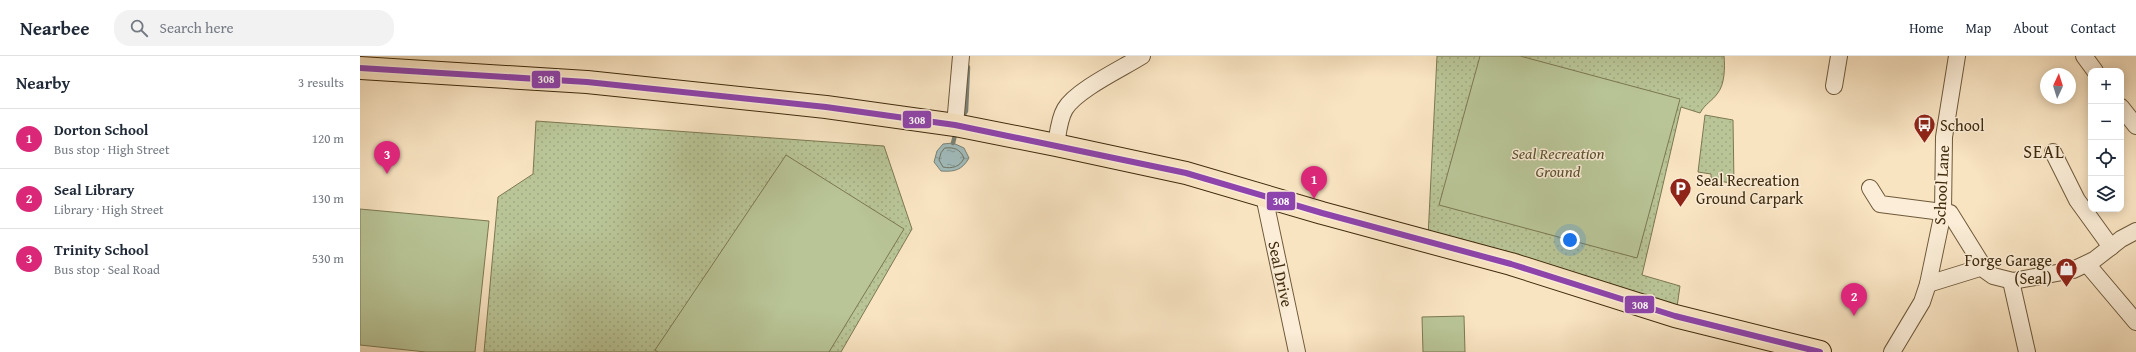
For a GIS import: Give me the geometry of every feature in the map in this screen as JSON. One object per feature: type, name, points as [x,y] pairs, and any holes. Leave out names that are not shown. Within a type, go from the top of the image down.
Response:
[{"type":"highway","points":[[360,68],[587,82],[826,107],[954,125],[1158,166],[1511,264],[1674,316],[1820,352]]},
{"type":"street","points":[[954,125],[961,56]]},
{"type":"street","points":[[1056,145],[1064,111],[1076,96],[1142,56]]},
{"type":"street","points":[[1834,86],[1839,56]]},
{"type":"street","name":"School Lane","points":[[1892,352],[1921,305],[1928,284],[1943,212],[1944,137],[1957,56]]},
{"type":"street","points":[[2084,56],[2093,68]]},
{"type":"street","points":[[2124,112],[2136,126]]},
{"type":"street","points":[[2054,152],[2077,200],[2111,247]]},
{"type":"street","points":[[1870,188],[1880,204],[1951,214],[1983,267],[1990,274],[2011,281],[2065,272],[2088,264],[2136,231]]},
{"type":"street","name":"Seal Drive","points":[[1264,196],[1297,352]]},
{"type":"street","points":[[2088,264],[2136,322]]},
{"type":"street","points":[[1928,284],[1983,267]]},
{"type":"street","points":[[2011,281],[2027,352]]},
{"type":"green space","name":"Seal Recreation Ground","points":[[1437,56],[1724,56],[1722,86],[1715,96],[1700,113],[1681,107],[1642,275],[1680,286],[1677,307],[1428,237]]},
{"type":"green space","name":"Seal Recreation Ground","points":[[1480,56],[1520,56],[1680,99],[1637,258],[1439,205]]},
{"type":"green space","points":[[1705,115],[1733,120],[1734,184],[1711,179],[1711,174],[1698,172]]},
{"type":"green space","points":[[536,121],[884,146],[912,229],[841,352],[484,352],[498,197],[533,174]]},
{"type":"green space","points":[[786,155],[904,229],[829,352],[658,352],[655,350]]},
{"type":"green space","points":[[360,209],[489,221],[475,352],[426,352],[360,345]]},
{"type":"green space","points":[[1464,316],[1465,352],[1423,352],[1422,317]]},
{"type":"water","points":[[953,143],[964,148],[969,158],[961,168],[950,171],[941,171],[934,162],[937,151],[943,144]]},
{"type":"waterway","points":[[961,119],[966,111],[968,67]]},
{"type":"waterway","points":[[953,143],[956,131]]},
{"type":"transit line","name":"308","points":[[360,68],[587,82],[826,107],[955,125],[1186,173],[1322,213],[1511,264],[1675,316],[1820,352]]},
{"type":"place","name":"School","points":[[1924,144]]},
{"type":"place","name":"Trinity School","points":[[387,174]]},
{"type":"place","name":"Dorton School","points":[[1314,199]]},
{"type":"place","name":"Seal Recreation Ground Carpark","points":[[1681,208]]},
{"type":"place","name":"Forge Garage (Seal)","points":[[2067,288]]},
{"type":"place","name":"Seal Library","points":[[1854,316]]},
{"type":"district","name":"SEAL","points":[[2044,151]]}]
